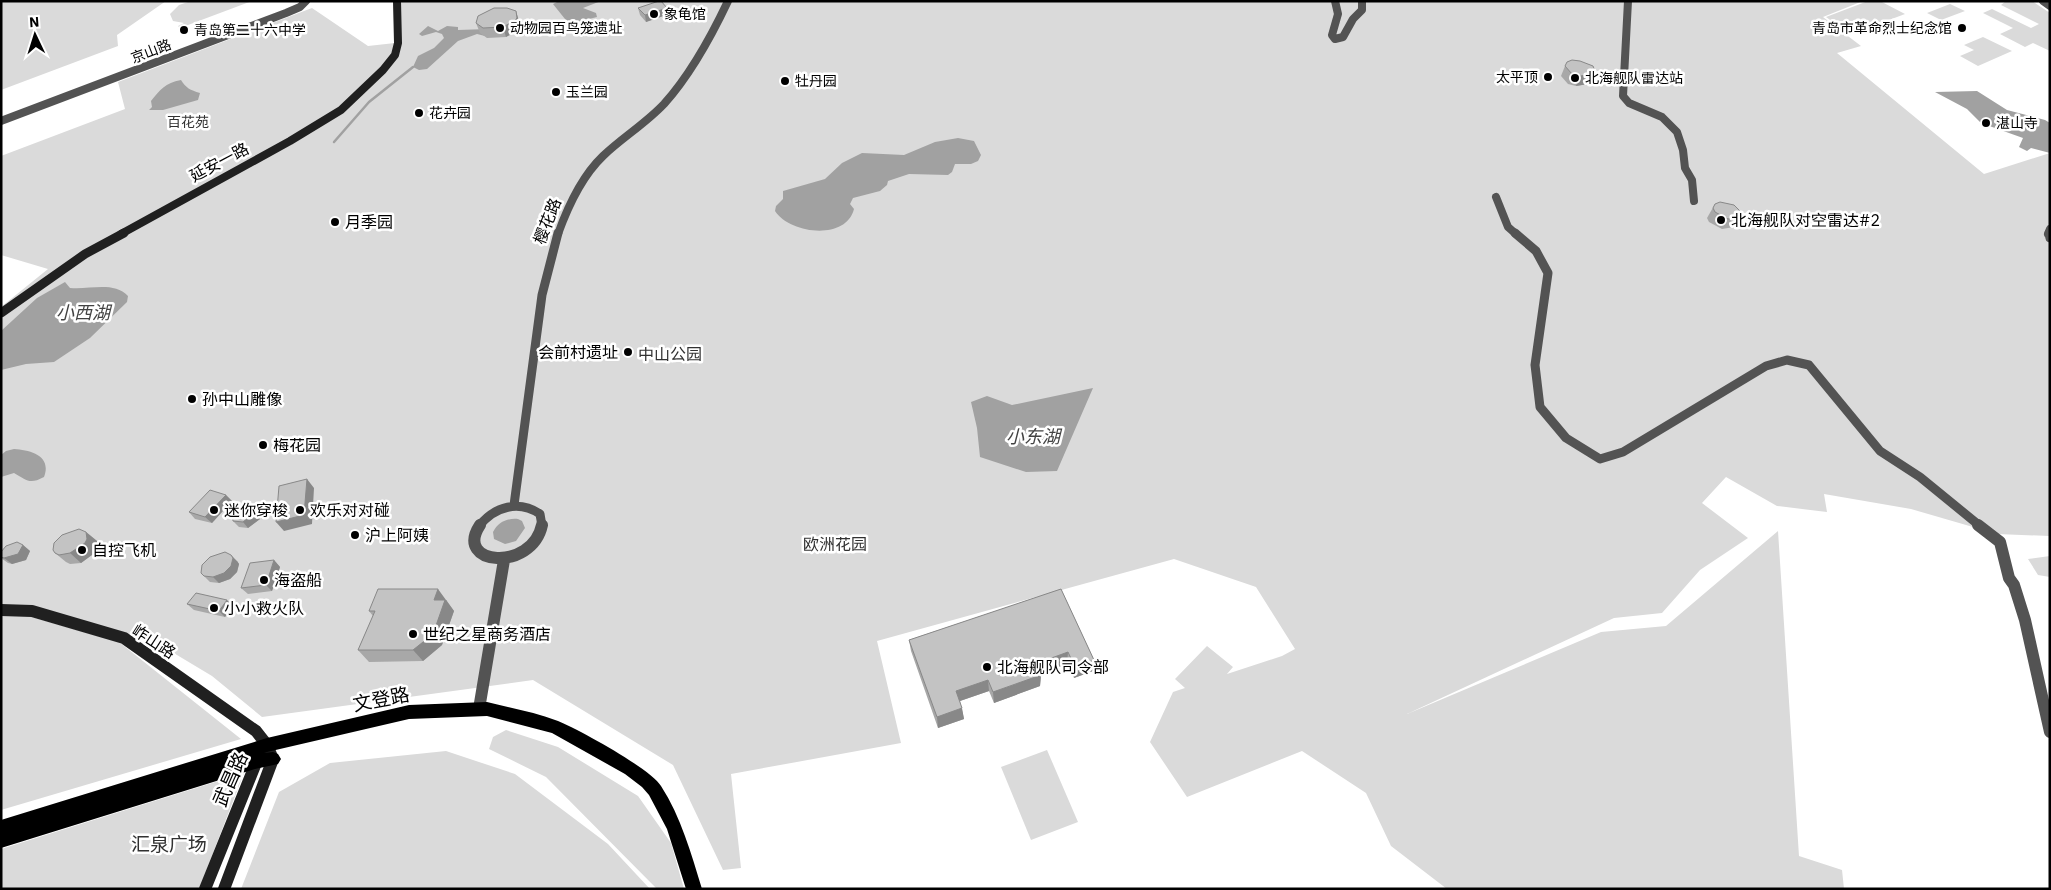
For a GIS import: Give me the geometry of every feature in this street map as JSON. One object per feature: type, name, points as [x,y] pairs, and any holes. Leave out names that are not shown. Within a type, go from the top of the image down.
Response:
[{"type":"main road","name":"延安一路","points":[[1,313],[85,254],[290,141],[341,110],[383,70],[395,55],[398,43],[397,1]]},
{"type":"main road","name":"岞山路","points":[[1,610],[32,611],[124,638],[256,731],[270,752]]},
{"type":"main road","name":"文登路","points":[[1,828],[409,712],[487,708],[555,727],[648,782],[655,790],[674,826],[694,889]]},
{"type":"main road","points":[[1,840],[255,762],[270,752]]},
{"type":"main road","name":"武昌路","points":[[224,889],[270,752]]},
{"type":"main road","name":"武昌路","points":[[205,889],[255,762]]},
{"type":"street","name":"京山路","points":[[1,121],[286,13],[300,7],[306,1]]},
{"type":"street","name":"樱花路","points":[[514,505],[536,338],[550,257],[562,222],[581,185],[604,154],[652,116],[672,95],[709,39],[728,1]]},
{"type":"street","points":[[1335,1],[1339,14],[1332,35],[1335,39],[1344,37],[1353,19],[1362,10],[1362,1]]},
{"type":"street","points":[[1628,1],[1623,96],[1628,103],[1662,117],[1677,132],[1683,150],[1685,168],[1692,180],[1694,201]]},
{"type":"street","points":[[2042,1],[2050,6]]},
{"type":"street","points":[[1496,197],[1508,227],[1536,251],[1548,273],[1535,365],[1540,407],[1566,438],[1600,459],[1623,452],[1766,366],[1787,360],[1809,365],[1880,451],[1920,477],[2000,542],[2009,578],[2014,585],[2025,620],[2050,732]]},
{"type":"street","points":[[2050,229],[2048,235],[2050,238]]},
{"type":"street","points":[[514,505],[533,508],[543,520],[543,528],[534,545],[525,552],[504,560],[492,559],[483,555],[476,549],[474,539],[476,531],[491,514],[514,505]]},
{"type":"street","points":[[478,709],[504,560]]},
{"type":"green space","points":[[1,1],[166,1],[117,35],[118,46],[1,90]]},
{"type":"green space","points":[[191,1],[252,1],[180,28],[178,26],[184,23],[173,21],[170,14],[179,5]]},
{"type":"green space","name":"中山公园","points":[[393,1],[1863,1],[1823,17],[1861,46],[1837,53],[1984,174],[2050,153],[2050,536],[1997,534],[1911,509],[1824,494],[1827,512],[1777,506],[1726,477],[1702,503],[1748,538],[1700,570],[1662,613],[1614,618],[1407,714],[1601,632],[1666,626],[1778,531],[1799,856],[1842,870],[1844,889],[1447,889],[1391,846],[1366,793],[1302,751],[1187,797],[1150,742],[1173,692],[1185,688],[1175,679],[1207,646],[1233,667],[1227,674],[1282,656],[1295,649],[1256,587],[1174,559],[877,641],[901,743],[731,774],[741,868],[723,870],[673,765],[533,680],[262,717],[212,676],[157,643],[1,610],[1,307],[48,269],[1,255],[1,156],[125,109],[118,82],[312,8],[368,46],[395,43]]},
{"type":"green space","points":[[1868,1],[1880,1],[1905,14],[1881,23],[1844,30],[1826,17]]},
{"type":"green space","points":[[2006,1],[2032,1],[2050,13],[2050,51],[2033,43],[2025,47],[2000,34],[2013,28],[1983,13],[1992,9],[2031,28],[2039,24],[2001,5]]},
{"type":"green space","points":[[1950,4],[1965,11],[1941,20],[1927,13]]},
{"type":"green space","points":[[1983,37],[2012,51],[1978,66],[1960,56],[1974,50],[1964,45]]},
{"type":"green space","points":[[2050,556],[2050,577],[2038,575],[2028,559]]},
{"type":"green space","points":[[1,614],[28,616],[119,642],[241,739],[1,810]]},
{"type":"green space","points":[[506,730],[558,747],[638,796],[671,843],[684,889],[657,889],[546,777],[489,749],[493,737]]},
{"type":"green space","points":[[1047,750],[1078,822],[1031,840],[1001,767]]},
{"type":"green space","points":[[446,751],[515,774],[608,844],[650,889],[241,889],[279,792],[330,763]]},
{"type":"green space","name":"汇泉广场","points":[[244,773],[199,889],[1,889],[1,849]]},
{"type":"water","points":[[559,1],[601,1],[583,8],[596,13],[597,17],[569,24],[553,4]]},
{"type":"water","points":[[428,26],[438,31],[447,26],[458,27],[458,30],[488,29],[489,37],[477,34],[458,41],[427,69],[419,70],[413,67],[418,56],[434,48],[444,38],[442,34],[436,32],[422,36],[419,34]]},
{"type":"water","points":[[181,80],[189,88],[200,93],[198,100],[163,110],[149,110],[152,107],[151,101],[160,90],[171,83]]},
{"type":"water","points":[[1977,91],[2007,110],[2050,123],[2050,153],[2031,148],[2027,151],[2019,147],[2023,138],[1981,123],[1967,109],[1935,92]]},
{"type":"water","points":[[958,138],[974,141],[981,155],[978,161],[971,164],[955,164],[952,172],[948,175],[909,174],[888,181],[887,185],[880,191],[853,198],[850,204],[854,209],[849,219],[840,226],[829,230],[817,231],[804,229],[782,219],[775,211],[776,206],[783,199],[783,191],[825,179],[842,163],[862,153],[904,155],[935,142]]},
{"type":"water","name":"小西湖","points":[[65,282],[70,288],[109,287],[116,289],[128,296],[127,302],[90,338],[54,362],[26,364],[1,370],[1,331],[37,298]]},
{"type":"water","name":"小东湖","points":[[1093,388],[1057,471],[1026,472],[980,457],[977,428],[971,402],[987,396],[1012,405]]},
{"type":"water","points":[[14,449],[33,453],[43,459],[46,470],[44,477],[31,481],[14,473],[1,477],[1,455],[6,451]]},
{"type":"water","points":[[510,519],[522,521],[525,528],[516,541],[505,544],[494,539],[493,532],[500,523]]},
{"type":"building","points":[[659,1],[667,8],[645,15],[638,8]]},
{"type":"building","points":[[494,8],[507,8],[516,11],[517,18],[503,27],[483,28],[476,23],[478,16]]},
{"type":"building","points":[[1572,60],[1593,66],[1595,71],[1593,74],[1580,76],[1572,74],[1565,66],[1567,62]]},
{"type":"building","points":[[1720,202],[1734,205],[1742,213],[1740,217],[1728,219],[1715,212],[1713,208],[1715,204]]},
{"type":"building","points":[[307,479],[304,515],[276,522],[279,486]]},
{"type":"building","points":[[210,490],[226,495],[205,517],[189,512]]},
{"type":"building","points":[[242,506],[252,506],[254,513],[243,522],[233,521],[232,513]]},
{"type":"building","points":[[79,529],[86,532],[87,539],[85,543],[70,553],[59,555],[55,553],[53,550],[54,543],[62,535]]},
{"type":"building","points":[[17,542],[23,545],[18,554],[4,558],[1,557],[1,552],[6,546]]},
{"type":"building","points":[[225,552],[233,558],[231,566],[224,573],[213,577],[204,576],[201,573],[202,565],[210,557]]},
{"type":"building","points":[[274,560],[266,585],[241,588],[250,563]]},
{"type":"building","name":"世纪之星商务酒店","points":[[378,589],[438,589],[434,600],[445,600],[433,634],[413,650],[358,650],[375,611],[369,611]]},
{"type":"building","name":"北海舰队司令部","points":[[1061,589],[1094,660],[1075,667],[1068,652],[1035,664],[1041,675],[993,692],[988,680],[956,691],[962,708],[937,717],[909,640]]},
{"type":"building","points":[[196,593],[227,600],[219,611],[187,604]]},
{"type":"waterway","points":[[334,142],[369,102],[413,67]]},
{"type":"place","name":"象龟馆","points":[[654,14]]},
{"type":"place","name":"动物园百鸟笼遗址","points":[[500,28]]},
{"type":"place","name":"青岛市革命烈士纪念馆","points":[[1962,28]]},
{"type":"place","name":"青岛第二十六中学","points":[[184,30]]},
{"type":"place","name":"太平顶","points":[[1548,77]]},
{"type":"place","name":"北海舰队雷达站","points":[[1575,78]]},
{"type":"place","name":"牡丹园","points":[[785,81]]},
{"type":"place","name":"玉兰园","points":[[556,92]]},
{"type":"place","name":"花卉园","points":[[419,113]]},
{"type":"place","name":"湛山寺","points":[[1986,123]]},
{"type":"place","name":"北海舰队对空雷达#2","points":[[1721,220]]},
{"type":"place","name":"月季园","points":[[335,222]]},
{"type":"place","name":"会前村遗址","points":[[628,352]]},
{"type":"place","name":"孙中山雕像","points":[[192,399]]},
{"type":"place","name":"梅花园","points":[[263,445]]},
{"type":"place","name":"迷你穿梭","points":[[214,510]]},
{"type":"place","name":"欢乐对对碰","points":[[300,510]]},
{"type":"place","name":"沪上阿姨","points":[[355,535]]},
{"type":"place","name":"自控飞机","points":[[82,550]]},
{"type":"place","name":"海盗船","points":[[264,580]]},
{"type":"place","name":"小小救火队","points":[[214,608]]},
{"type":"place","name":"世纪之星商务酒店","points":[[413,634]]},
{"type":"place","name":"北海舰队司令部","points":[[987,667]]},
{"type":"park label","name":"百花苑","points":[[188,122]]},
{"type":"park label","name":"欧洲花园","points":[[835,544]]}]
